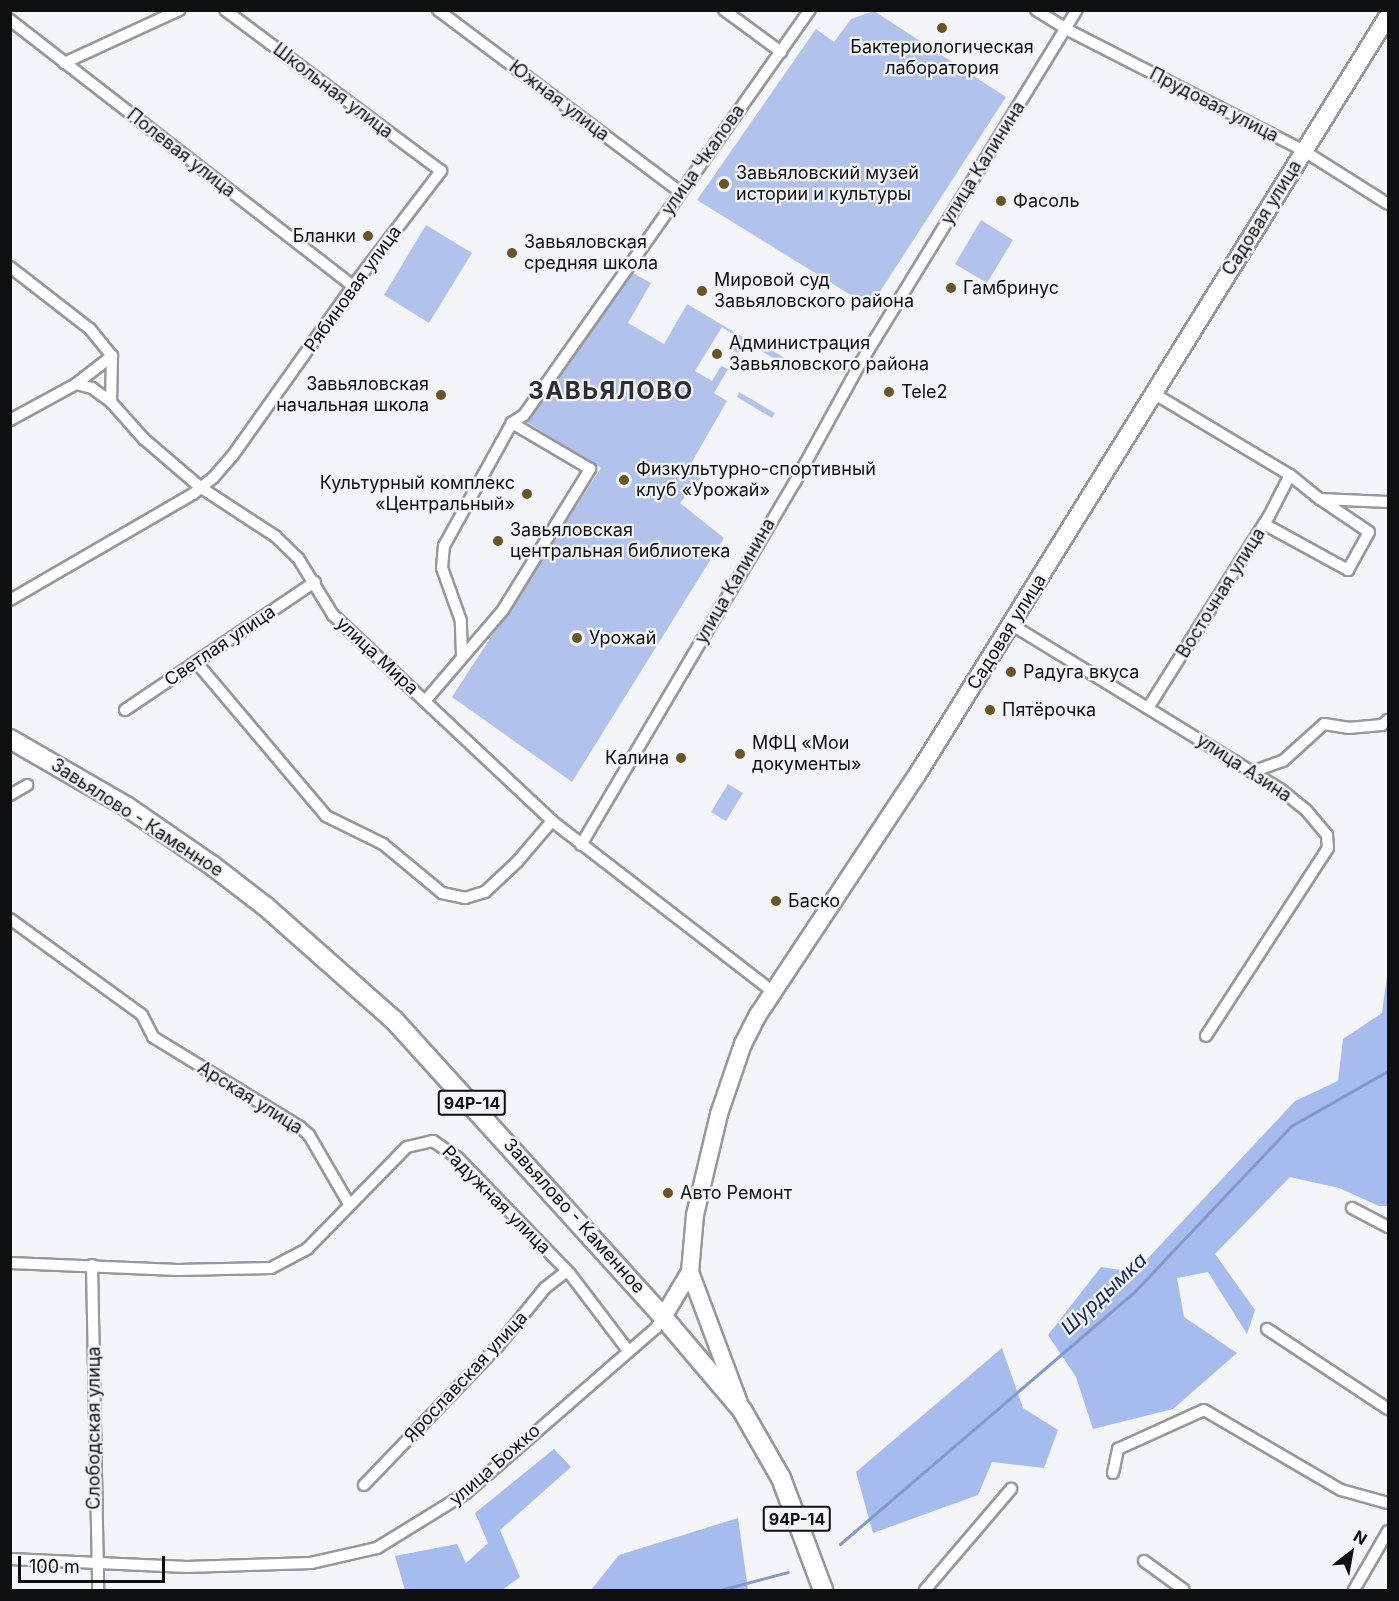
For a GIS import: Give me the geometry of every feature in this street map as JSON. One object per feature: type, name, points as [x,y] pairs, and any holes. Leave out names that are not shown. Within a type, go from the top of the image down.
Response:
[{"type":"main road","name":"Завьялово - Каменное","points":[[10,739],[174,838],[265,906],[339,969],[460,1089],[663,1317],[742,1410],[781,1478],[823,1590]]},
{"type":"street","points":[[64,63],[179,10]]},
{"type":"street","name":"Школьная улица","points":[[225,10],[441,171]]},
{"type":"street","name":"Южная улица","points":[[438,10],[680,192]]},
{"type":"street","points":[[724,10],[781,52]]},
{"type":"street","name":"улица Чкалова","points":[[462,656],[461,621],[442,568],[444,546],[512,423],[524,415],[810,10]]},
{"type":"street","name":"Прудовая улица","points":[[1036,10],[1065,29],[1304,152],[1389,204]]},
{"type":"street","name":"улица Калинина","points":[[581,845],[795,482],[861,362],[1077,10]]},
{"type":"street","name":"Садовая улица","points":[[690,1272],[695,1215],[719,1114],[743,1044],[772,991],[917,775],[1012,625],[1153,393],[1389,16]]},
{"type":"street","name":"Полевая улица","points":[[10,20],[353,286]]},
{"type":"street","name":"Рябиновая улица","points":[[10,600],[200,487],[233,456],[353,286],[441,171]]},
{"type":"street","points":[[10,267],[90,329],[112,356],[111,402]]},
{"type":"street","points":[[10,420],[75,384],[112,356]]},
{"type":"street","name":"улица Мира","points":[[75,384],[92,388],[111,402],[144,439],[200,487],[275,536],[298,558],[315,582],[333,615],[552,821],[772,991]]},
{"type":"street","points":[[1153,393],[1290,475],[1320,499],[1369,532],[1348,570],[1264,524]]},
{"type":"street","points":[[425,701],[503,610],[590,469],[512,423]]},
{"type":"street","name":"Восточная улица","points":[[1148,708],[1264,524],[1290,475]]},
{"type":"street","points":[[1320,499],[1389,501]]},
{"type":"street","name":"Светлая улица","points":[[124,710],[315,582]]},
{"type":"street","name":"улица Азина","points":[[1012,625],[1252,772],[1306,810],[1327,835],[1328,848],[1206,1036]]},
{"type":"street","points":[[196,662],[326,816],[383,844],[442,893],[465,898],[485,891],[517,862],[552,821]]},
{"type":"street","points":[[1252,772],[1282,761],[1324,724],[1348,728],[1382,725],[1389,720]]},
{"type":"street","points":[[10,795],[27,785]]},
{"type":"street","name":"Арская улица","points":[[10,919],[142,1015],[153,1037],[300,1127],[309,1135],[349,1204]]},
{"type":"street","name":"Радужная улица","points":[[10,1263],[92,1264],[178,1270],[271,1268],[307,1249],[407,1147],[420,1141],[433,1141],[458,1158],[567,1270],[627,1349]]},
{"type":"street","points":[[1352,1208],[1389,1227]]},
{"type":"street","name":"Слободская улица","points":[[92,1264],[95,1560],[98,1590]]},
{"type":"street","name":"Ярославская улица","points":[[364,1485],[497,1347],[545,1288],[567,1270]]},
{"type":"street","points":[[663,1317],[690,1272]]},
{"type":"street","points":[[690,1272],[742,1410]]},
{"type":"street","name":"улица Божко","points":[[10,1559],[95,1560],[187,1567],[311,1563],[377,1548],[466,1493],[627,1349],[656,1328],[663,1317]]},
{"type":"street","points":[[1267,1329],[1389,1409]]},
{"type":"street","points":[[1113,1473],[1118,1449],[1203,1410],[1341,1490],[1389,1503]]},
{"type":"street","points":[[925,1590],[1011,1490]]},
{"type":"street","points":[[1354,1590],[1389,1531]]},
{"type":"street","points":[[1144,1561],[1184,1590]]},
{"type":"shaded area","points":[[874,11],[1006,97],[870,307],[697,200],[816,29],[834,42],[851,19]]},
{"type":"shaded area","points":[[981,220],[1013,240],[987,283],[955,264]]},
{"type":"shaded area","points":[[426,225],[472,253],[429,323],[384,295]]},
{"type":"shaded area","name":"Урожай","points":[[629,271],[651,283],[628,323],[664,344],[687,304],[746,339],[738,353],[731,349],[738,337],[722,327],[695,371],[712,381],[721,366],[728,369],[714,393],[727,401],[689,467],[703,475],[680,503],[724,538],[572,782],[452,697],[601,468],[525,421]]},
{"type":"shaded area","points":[[766,347],[802,368],[799,373],[763,352]]},
{"type":"shaded area","points":[[739,392],[775,413],[772,418],[737,397]]},
{"type":"shaded area","points":[[728,784],[743,793],[726,821],[711,812]]},
{"type":"shaded area","points":[[1388,969],[1388,1206],[1379,1206],[1339,1188],[1290,1177],[1215,1254],[1255,1310],[1247,1334],[1208,1272],[1177,1278],[1184,1317],[1237,1353],[1173,1409],[1093,1429],[1076,1377],[1048,1335],[1101,1267],[1135,1272],[1295,1101],[1338,1081],[1343,1039],[1382,1013]]},
{"type":"shaded area","points":[[1002,1348],[1023,1408],[1058,1430],[1044,1468],[992,1462],[978,1495],[873,1533],[856,1472]]},
{"type":"shaded area","points":[[554,1449],[571,1467],[500,1530],[520,1577],[502,1590],[405,1590],[395,1556],[457,1544],[466,1563],[488,1543],[475,1513]]},
{"type":"shaded area","points":[[738,1518],[748,1590],[591,1590],[619,1555]]},
{"type":"waterway","name":"Шурдымка","points":[[840,1544],[1135,1291],[1291,1126],[1388,1071]]},
{"type":"waterway","name":"Шурдымка","points":[[720,1590],[788,1572]]},
{"type":"place","name":"Бактериологическая лаборатория","points":[[942,28]]},
{"type":"place","name":"Завьяловский музей истории и культуры","points":[[724,184]]},
{"type":"place","name":"Фасоль","points":[[1001,201]]},
{"type":"place","name":"Бланки","points":[[368,236]]},
{"type":"place","name":"Завьяловская средняя школа","points":[[512,253]]},
{"type":"place","name":"Гамбринус","points":[[951,288]]},
{"type":"place","name":"Мировой суд Завьяловского района","points":[[702,291]]},
{"type":"place","name":"Администрация Завьяловского района","points":[[717,354]]},
{"type":"place","name":"Tele2","points":[[889,392]]},
{"type":"place","name":"Завьяловская начальная школа","points":[[441,395]]},
{"type":"place","name":"Физкультурно-спортивный клуб «Урожай»","points":[[624,480]]},
{"type":"place","name":"Культурный комплекс «Центральный»","points":[[527,494]]},
{"type":"place","name":"Завьяловская центральная библиотека","points":[[498,541]]},
{"type":"place","name":"Урожай","points":[[577,638]]},
{"type":"place","name":"Радуга вкуса","points":[[1011,672]]},
{"type":"place","name":"Пятёрочка","points":[[990,710]]},
{"type":"place","name":"МФЦ «Мои документы»","points":[[740,754]]},
{"type":"place","name":"Калина","points":[[681,758]]},
{"type":"place","name":"Баско","points":[[776,901]]},
{"type":"place","name":"Авто Ремонт","points":[[668,1193]]},
{"type":"district","name":"ЗАВЬЯЛОВО","points":[[611,391]]}]
